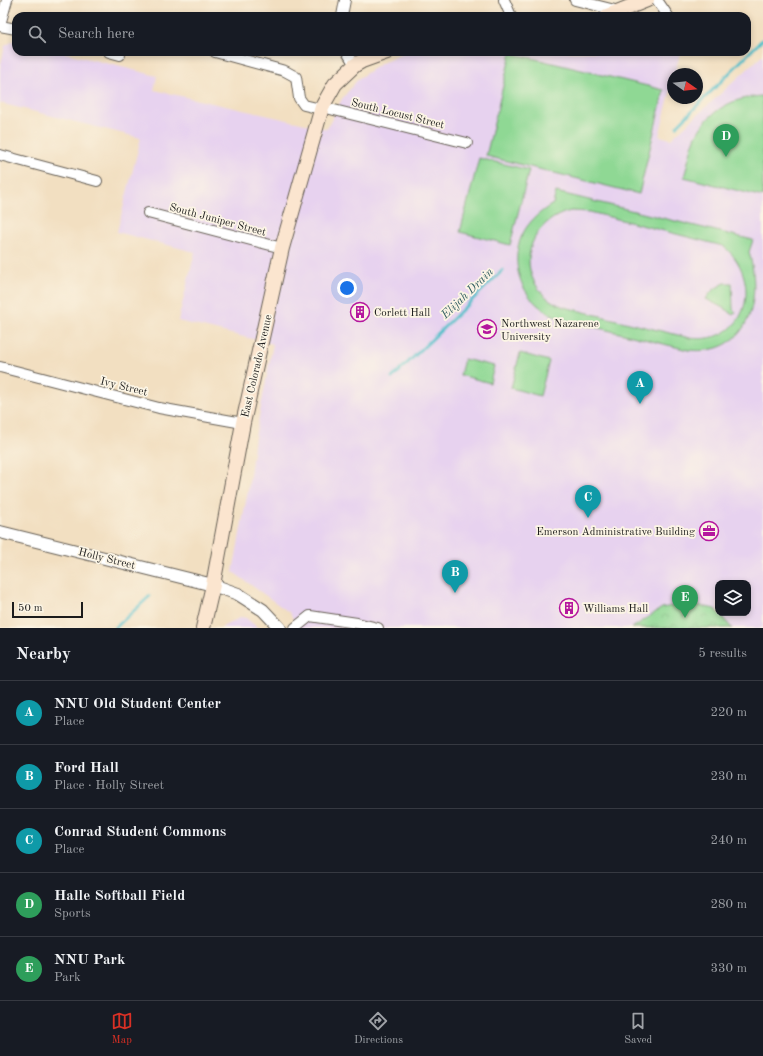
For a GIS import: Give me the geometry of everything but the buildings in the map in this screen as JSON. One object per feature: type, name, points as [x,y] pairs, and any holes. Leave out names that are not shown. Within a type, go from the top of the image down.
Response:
[{"type":"main road","points":[[618,12],[647,0]]},
{"type":"main road","name":"East Colorado Avenue","points":[[203,628],[213,585],[243,423],[282,248],[322,108],[335,84],[362,62],[377,56]]},
{"type":"street","points":[[7,0],[0,25],[12,28]]},
{"type":"street","points":[[343,12],[345,0]]},
{"type":"street","points":[[504,0],[509,12]]},
{"type":"street","points":[[575,0],[608,12]]},
{"type":"street","points":[[657,0],[665,12]]},
{"type":"street","name":"South Locust Street","points":[[230,56],[285,71],[296,77],[299,98],[304,105],[467,143]]},
{"type":"street","points":[[350,56],[356,66]]},
{"type":"street","points":[[0,155],[98,182]]},
{"type":"street","name":"South Juniper Street","points":[[148,213],[282,248]]},
{"type":"street","name":"Ivy Street","points":[[0,367],[159,408],[243,423]]},
{"type":"street","name":"Holly Street","points":[[0,532],[213,585],[238,594],[262,610],[280,628]]},
{"type":"street","points":[[295,628],[310,616],[357,623],[378,628]]},
{"type":"shaded area","name":"Northwest Nazarene University","points":[[12,42],[12,56],[78,56],[157,76],[154,90],[327,129],[342,99],[359,78],[382,63],[398,56],[679,56],[676,68],[667,68],[667,104],[659,136],[671,139],[763,55],[763,628],[298,628],[290,613],[233,572],[248,490],[255,438],[273,344],[178,321],[195,252],[117,232],[141,138],[0,103],[0,68],[5,46]]},
{"type":"shaded area","points":[[241,617],[246,618],[258,628],[221,628]]},
{"type":"green space","points":[[510,56],[523,56],[664,90],[639,194],[486,156]]},
{"type":"green space","points":[[763,96],[763,197],[684,177],[695,138],[700,128],[707,120],[723,107],[732,102]]},
{"type":"green space","points":[[479,158],[529,170],[510,245],[460,232]]},
{"type":"green space","points":[[556,192],[753,240],[749,252],[753,271],[754,289],[752,307],[746,322],[737,335],[725,345],[708,350],[688,350],[574,323],[544,310],[531,298],[521,282],[518,273],[517,254],[521,238],[529,224],[546,208],[553,204]],"holes":[[[571,211],[590,212],[723,246],[736,259],[743,275],[746,291],[744,307],[737,321],[726,331],[710,338],[690,338],[564,307],[549,299],[536,284],[530,271],[529,258],[531,246],[537,234],[546,224],[557,216]]]},
{"type":"green space","points":[[725,283],[732,283],[733,309],[736,313],[732,315],[729,311],[706,299],[712,291]]},
{"type":"green space","points":[[520,353],[549,361],[540,396],[511,388]]},
{"type":"green space","points":[[464,359],[494,366],[490,383],[460,375]]},
{"type":"green space","points":[[688,603],[715,609],[715,616],[721,616],[732,628],[632,628],[662,608]]},
{"type":"waterway","name":"Elijah Drain","points":[[751,51],[763,39]]},
{"type":"waterway","name":"Elijah Drain","points":[[677,126],[746,56]]},
{"type":"waterway","name":"Elijah Drain","points":[[392,378],[503,270]]},
{"type":"waterway","name":"Elijah Drain","points":[[115,628],[150,596]]},
{"type":"place","name":"Halle Softball Field","points":[[726,157]]},
{"type":"place","name":"Corlett Hall","points":[[360,312]]},
{"type":"place","name":"Northwest Nazarene University","points":[[487,329]]},
{"type":"place","name":"NNU Old Student Center","points":[[640,404]]},
{"type":"place","name":"Conrad Student Commons","points":[[588,518]]},
{"type":"place","name":"Emerson Administrative Building","points":[[709,531]]},
{"type":"place","name":"Ford Hall","points":[[455,593]]},
{"type":"place","name":"Williams Hall","points":[[569,608]]},
{"type":"place","name":"NNU Park","points":[[685,618]]}]
